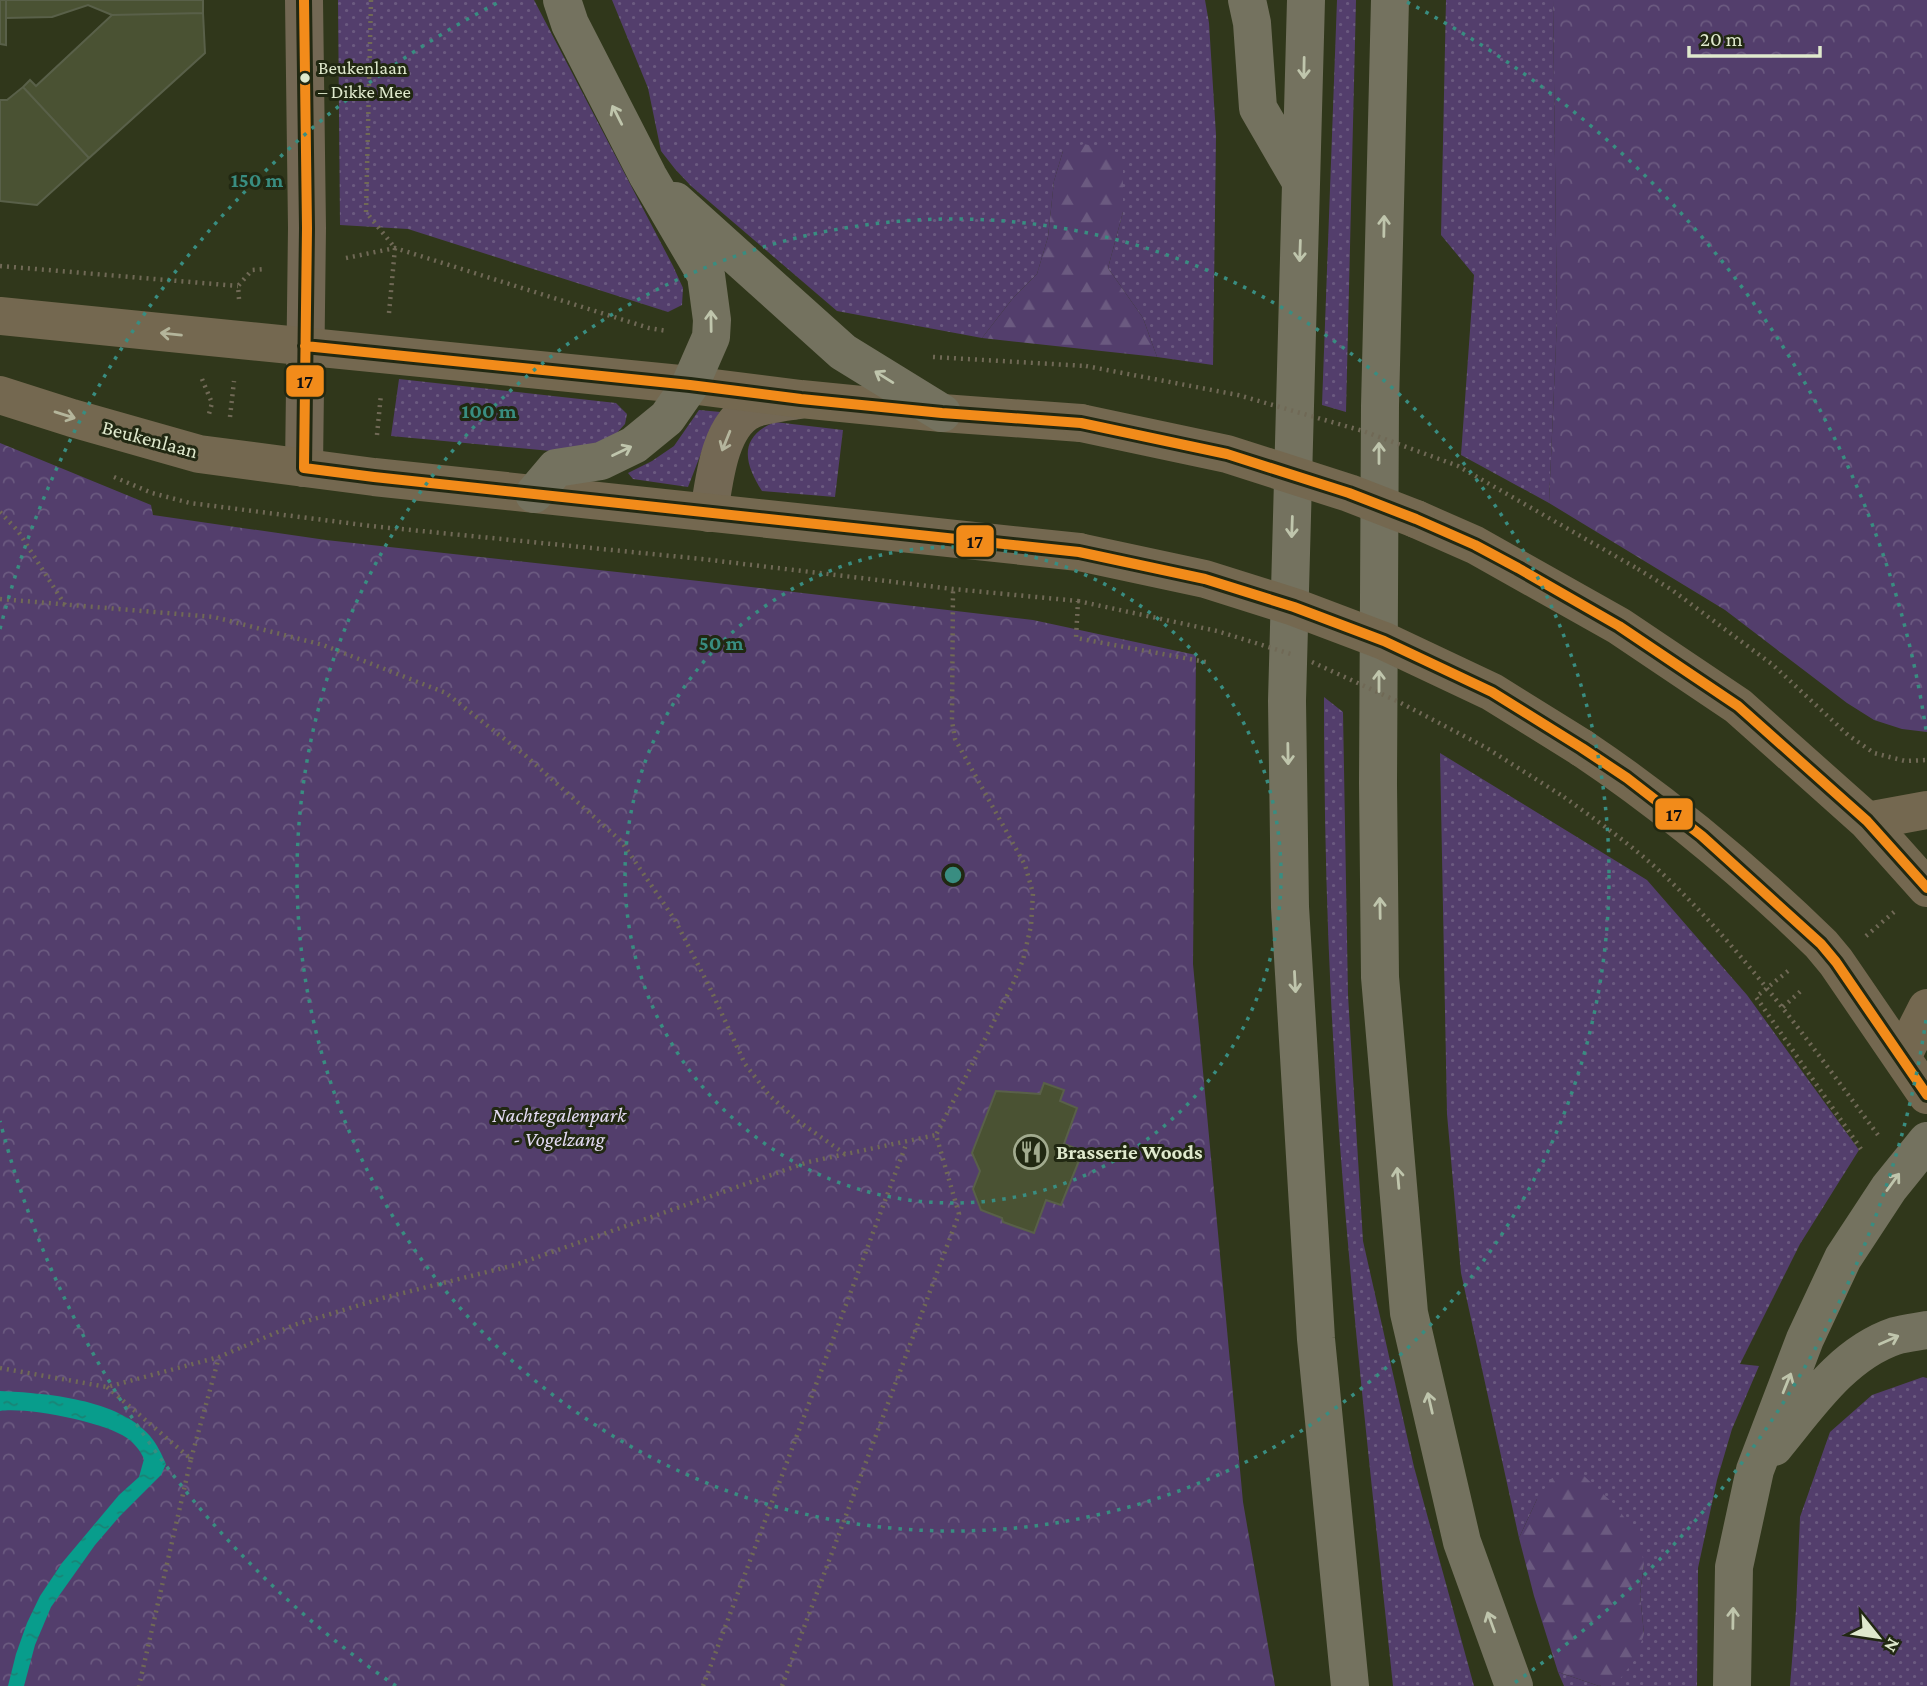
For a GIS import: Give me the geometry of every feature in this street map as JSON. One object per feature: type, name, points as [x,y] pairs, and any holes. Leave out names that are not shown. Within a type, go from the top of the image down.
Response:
[{"type":"highway","points":[[534,494],[556,468],[601,461],[634,445],[667,418],[690,385],[711,337],[712,320],[706,275],[648,176],[570,24],[562,0]]},
{"type":"highway","points":[[1247,0],[1252,23],[1258,108],[1301,182]]},
{"type":"highway","points":[[1306,0],[1287,701],[1290,907],[1316,1339],[1350,1686]]},
{"type":"highway","points":[[1390,0],[1380,419],[1380,977],[1409,1313],[1462,1542],[1514,1686]]},
{"type":"highway","points":[[648,176],[843,352],[942,413]]},
{"type":"highway","points":[[1732,1686],[1734,1567],[1755,1470],[1810,1328],[1843,1258],[1906,1166]]},
{"type":"highway","points":[[1755,1470],[1813,1400],[1853,1358],[1894,1336],[1927,1330]]},
{"type":"street","points":[[304,0],[307,228],[304,468]]},
{"type":"street","points":[[0,316],[192,336],[239,338],[942,413],[1081,423],[1227,454],[1349,493],[1416,519],[1475,545],[1619,626],[1738,706],[1867,821],[1913,898]]},
{"type":"street","name":"Beukenlaan","points":[[0,395],[199,454],[374,478],[1079,552],[1205,579],[1294,607],[1384,641],[1492,692],[1627,778],[1702,836],[1821,944],[1927,1095]]},
{"type":"street","points":[[709,513],[723,445],[732,426],[751,410],[801,399]]},
{"type":"street","points":[[1867,821],[1927,810]]},
{"type":"street","points":[[1902,1057],[1927,1008]]},
{"type":"path","points":[[371,0],[366,212],[395,248]]},
{"type":"path","points":[[0,266],[238,286]]},
{"type":"path","points":[[190,503],[212,403],[195,361],[192,336],[197,282]]},
{"type":"path","points":[[1086,366],[1238,395],[1363,431],[1458,466],[1638,569],[1681,597],[1773,665],[1848,735],[1874,753],[1905,761],[1927,760]]},
{"type":"path","points":[[219,505],[371,526],[702,559],[1078,601],[1217,631],[1302,658],[1399,702],[1485,747],[1619,836],[1668,879],[1767,988],[1906,1166]]},
{"type":"path","points":[[0,512],[18,531],[65,605]]},
{"type":"path","points":[[782,1686],[959,1214],[936,1135],[1012,986],[1023,960],[1031,926],[1033,893],[1025,865],[956,739],[952,721],[953,589]]},
{"type":"path","points":[[0,599],[214,618],[323,645],[446,693],[526,756],[621,841],[675,920],[709,986],[744,1064],[769,1095],[798,1121],[845,1154]]},
{"type":"path","points":[[1078,601],[1076,638],[1206,662]]},
{"type":"path","points":[[1861,940],[1913,898]]},
{"type":"path","points":[[1821,944],[1756,997],[1906,1166]]},
{"type":"path","points":[[1783,1007],[1804,989]]},
{"type":"path","points":[[0,1368],[107,1387],[219,1357],[294,1325],[383,1298],[515,1265],[808,1163],[936,1135]]},
{"type":"path","points":[[703,1686],[907,1141]]},
{"type":"path","points":[[139,1686],[191,1459],[219,1357]]},
{"type":"path","points":[[107,1387],[191,1459]]},
{"type":"green space","points":[[338,0],[534,0],[673,266],[683,288],[682,305],[668,312],[408,229],[340,225]]},
{"type":"green space","points":[[612,0],[1205,0],[1209,23],[1216,135],[1213,365],[1157,357],[1143,318],[1108,268],[1123,212],[1063,151],[1054,181],[1048,237],[1037,274],[1013,298],[982,338],[837,311],[691,186],[661,151],[648,88]]},
{"type":"green space","points":[[1337,0],[1356,0],[1346,412],[1322,405]]},
{"type":"green space","points":[[1446,0],[1553,0],[1557,321],[1549,503],[1461,455],[1474,275],[1441,235]]},
{"type":"green space","points":[[1553,0],[1927,0],[1927,732],[1902,729],[1874,720],[1847,703],[1725,610],[1549,503],[1557,321]]},
{"type":"green space","points":[[1084,144],[1106,149],[1123,164],[1123,212],[1108,268],[1143,318],[1157,357],[982,338],[1013,298],[1037,274],[1048,237],[1054,181],[1063,151]]},
{"type":"green space","points":[[399,379],[616,403],[627,414],[625,424],[603,444],[551,451],[391,436]]},
{"type":"green space","points":[[699,410],[721,412],[707,438],[688,487],[633,479],[628,473],[674,446]]},
{"type":"green space","points":[[775,422],[843,430],[835,497],[762,491],[751,471],[748,452],[755,435]]},
{"type":"green space","name":"Nachtegalenpark - Vogelzang","points":[[0,443],[151,505],[153,515],[326,540],[1033,620],[1196,655],[1193,964],[1243,1502],[1275,1686],[0,1686]]},
{"type":"green space","points":[[1324,697],[1343,712],[1348,995],[1363,1241],[1414,1467],[1474,1686],[1393,1686],[1357,1343],[1336,1085],[1327,885]]},
{"type":"green space","points":[[1440,753],[1647,880],[1747,995],[1859,1150],[1800,1244],[1740,1364],[1759,1366],[1732,1429],[1717,1480],[1698,1568],[1697,1686],[1600,1686],[1644,1634],[1640,1594],[1644,1564],[1537,1499],[1519,1538],[1461,1273],[1447,1114]]},
{"type":"green space","points":[[1923,1377],[1927,1378],[1927,1686],[1790,1686],[1800,1517],[1830,1432],[1872,1395]]},
{"type":"green space","points":[[1584,1476],[1616,1506],[1639,1538],[1644,1564],[1640,1594],[1644,1634],[1636,1658],[1620,1679],[1599,1686],[1558,1672],[1519,1538],[1537,1499],[1552,1478]]},
{"type":"green space","points":[[1558,1672],[1599,1686],[1564,1686]]},
{"type":"water","points":[[0,1391],[80,1400],[120,1414],[150,1436],[166,1464],[161,1475],[95,1545],[51,1607],[35,1645],[24,1686],[8,1686],[27,1623],[40,1596],[62,1563],[119,1495],[139,1477],[144,1459],[137,1447],[127,1438],[101,1426],[28,1411],[0,1411]]},
{"type":"building","points":[[0,0],[6,0],[6,45],[0,44]]},
{"type":"building","points":[[6,0],[203,0],[203,13],[112,15],[88,5],[52,17],[6,18]]},
{"type":"building","points":[[203,13],[205,53],[89,158],[23,87],[30,80],[36,86],[112,15]]},
{"type":"building","points":[[23,87],[89,158],[37,205],[0,201],[0,100],[7,100]]},
{"type":"building","points":[[1044,1083],[1064,1090],[1060,1101],[1077,1108],[1064,1144],[1083,1151],[1061,1205],[1046,1200],[1034,1233],[1003,1222],[1002,1218],[981,1210],[973,1189],[980,1171],[972,1153],[996,1091],[1040,1094]]},
{"type":"transit line","name":"17","points":[[304,0],[307,228],[304,468],[1079,552],[1205,579],[1294,607],[1384,641],[1492,692],[1627,778],[1702,836],[1821,944],[1927,1095]]},
{"type":"transit line","name":"17","points":[[305,346],[942,413],[1081,423],[1227,454],[1349,493],[1475,545],[1518,568],[1619,626],[1738,706],[1867,821],[1927,888]]},
{"type":"place","name":"Beukenlaan – Dikke Mee","points":[[305,78]]},
{"type":"place","name":"Brasserie Woods","points":[[1031,1152]]}]
